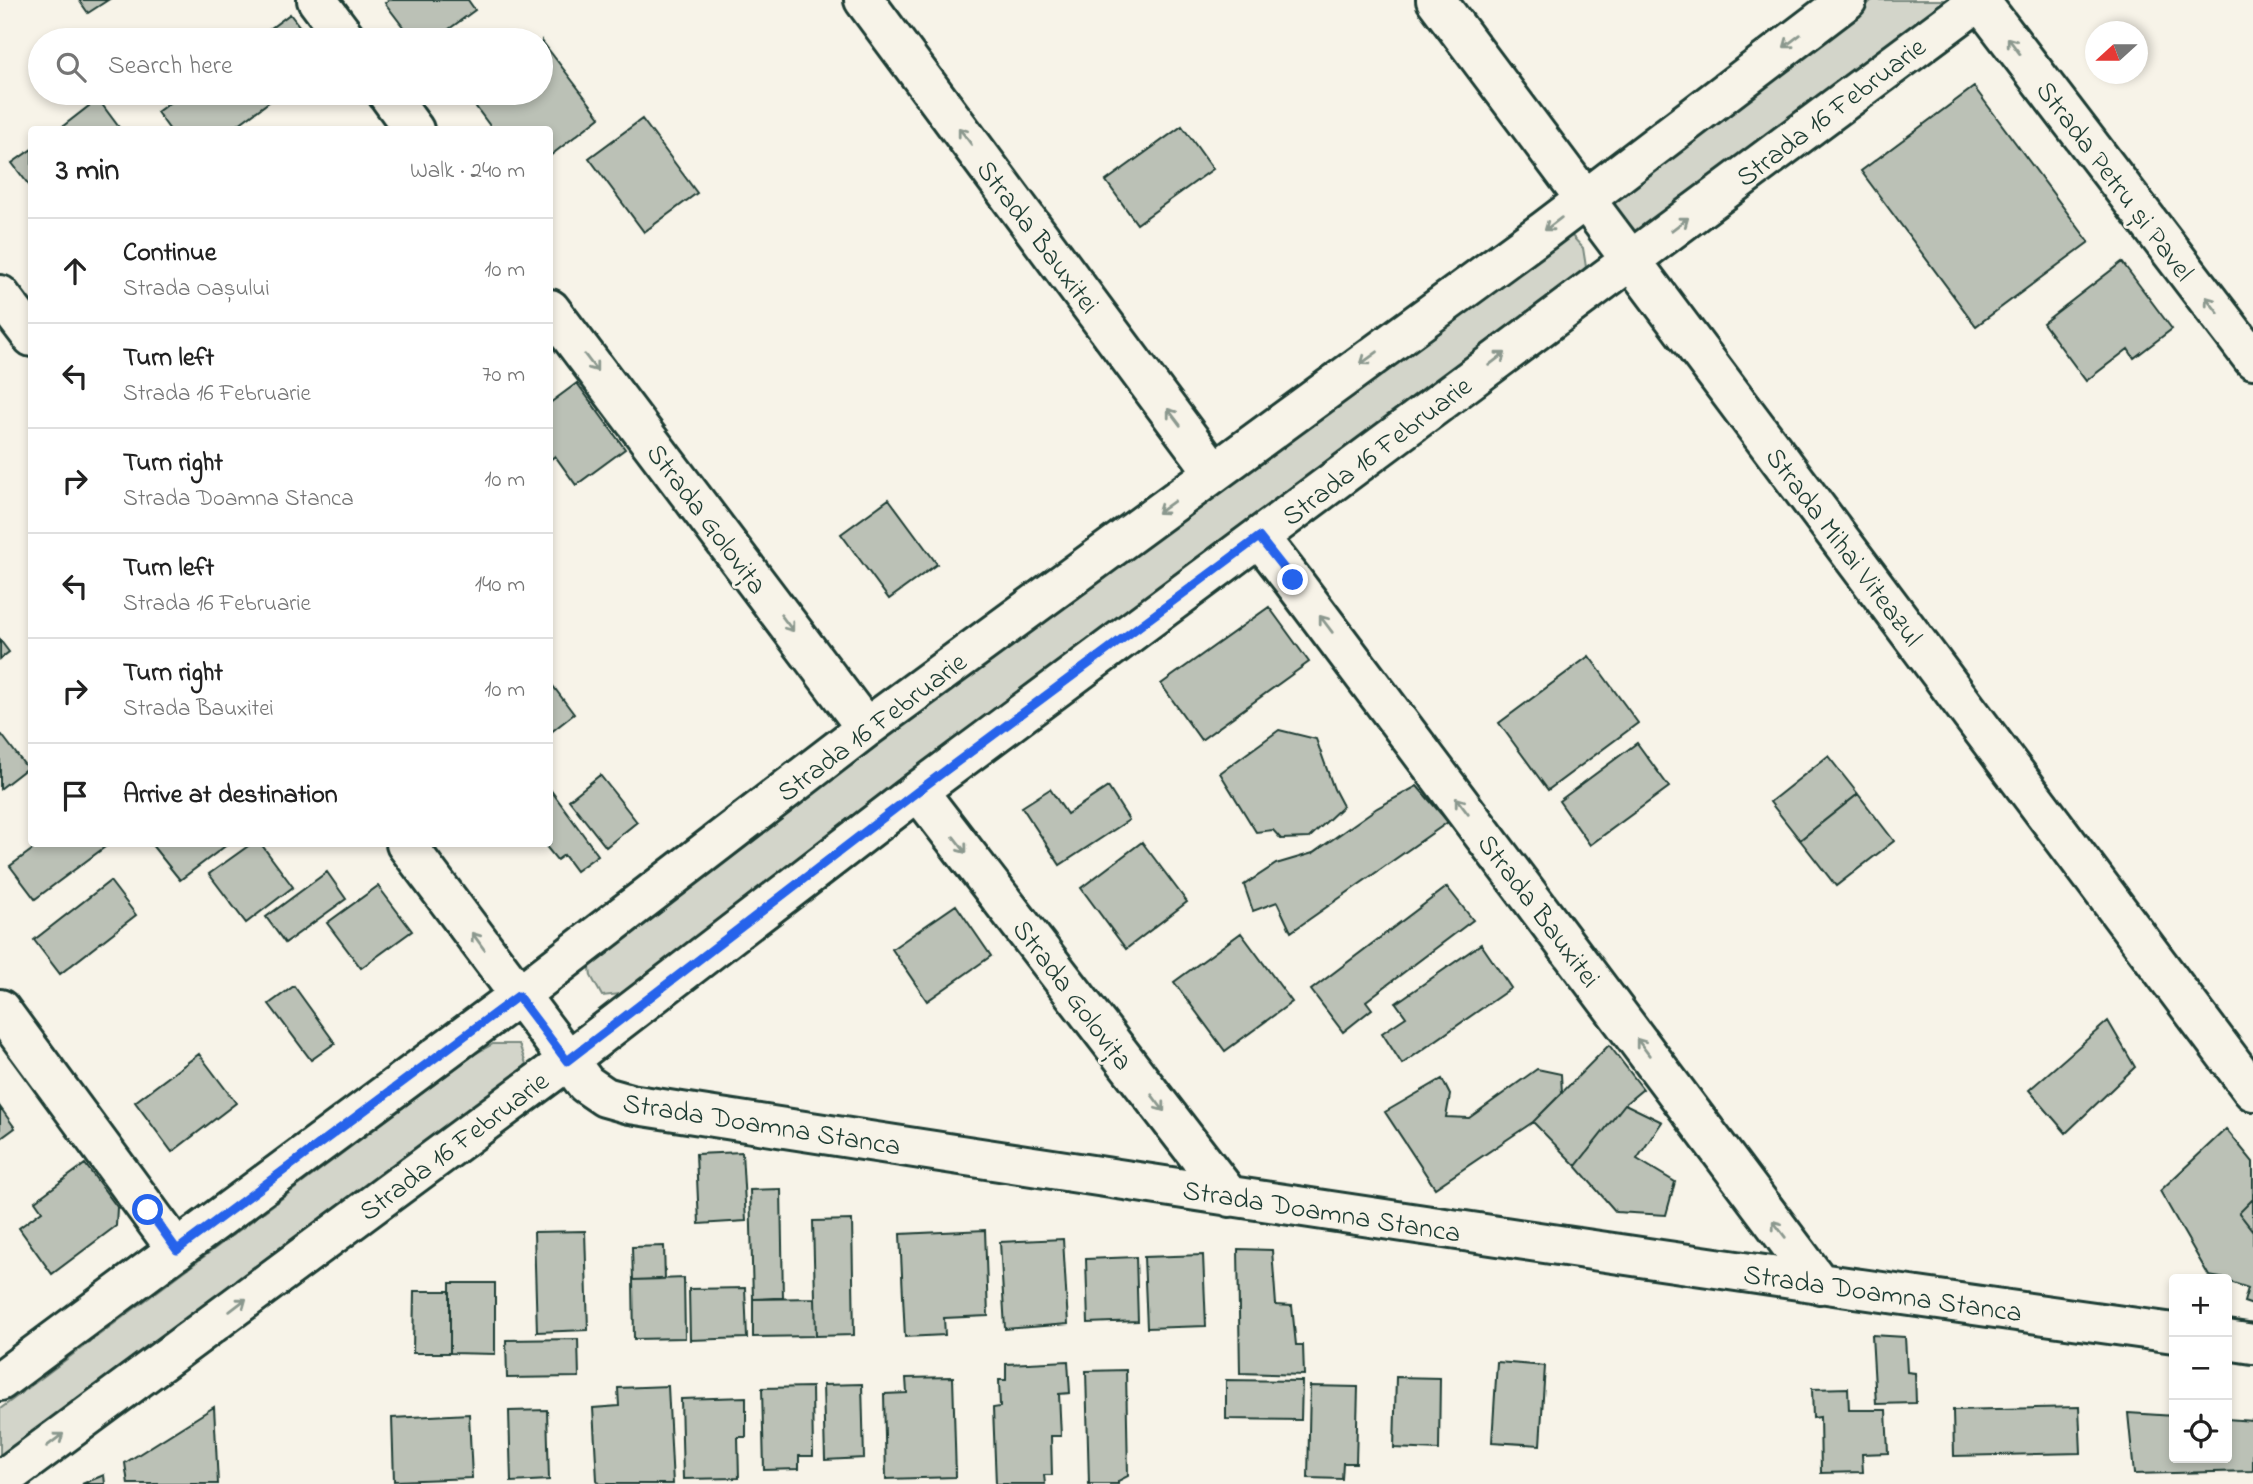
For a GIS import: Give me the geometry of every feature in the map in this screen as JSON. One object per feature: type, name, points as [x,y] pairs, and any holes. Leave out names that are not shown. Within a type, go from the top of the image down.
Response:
[{"type":"street","points":[[317,0],[338,28]]},
{"type":"street","name":"Strada Bauxitei","points":[[864,0],[1214,472]]},
{"type":"street","name":"Strada Mihai Viteazul","points":[[1436,0],[2253,1091]]},
{"type":"street","name":"Strada 16 Februarie","points":[[0,1381],[518,996],[866,728],[1585,200],[1847,0]]},
{"type":"street","name":"Strada 16 Februarie","points":[[0,1481],[567,1061],[918,791],[1980,0]]},
{"type":"street","name":"Strada Petru și Pavel","points":[[1980,0],[2253,359]]},
{"type":"street","points":[[396,105],[411,126]]},
{"type":"street","points":[[0,295],[28,332]]},
{"type":"street","name":"Strada Golovița","points":[[553,313],[866,728]]},
{"type":"street","name":"Strada Bauxitei","points":[[1259,537],[1820,1284]]},
{"type":"street","name":"Strada Golovița","points":[[918,791],[1230,1197]]},
{"type":"street","name":"Strada Doamna Stanca","points":[[408,847],[586,1084],[606,1097],[630,1104],[1230,1197],[2169,1332]]},
{"type":"street","points":[[0,1009],[177,1250]]},
{"type":"street","points":[[2232,1341],[2253,1344]]},
{"type":"shaded area","points":[[1873,0],[1964,0],[1639,240],[1598,230],[1616,192]]},
{"type":"shaded area","points":[[1572,236],[1583,248],[1586,267],[1571,282],[1336,454],[630,993],[602,996],[591,976],[589,960],[1544,243]]},
{"type":"shaded area","points":[[493,1044],[519,1044],[526,1064],[515,1084],[0,1459],[0,1409],[475,1054]]},
{"type":"building","points":[[79,0],[108,0],[88,13]]},
{"type":"building","points":[[389,0],[468,0],[475,10],[450,28],[404,28],[385,3]]},
{"type":"building","points":[[290,14],[301,28],[271,28]]},
{"type":"building","points":[[553,55],[600,117],[553,154],[553,126],[490,126],[475,105],[553,105]]},
{"type":"building","points":[[1974,87],[2089,242],[1976,326],[1861,171]]},
{"type":"building","points":[[90,105],[102,105],[118,126],[63,126]]},
{"type":"building","points":[[167,105],[265,105],[236,126],[167,126],[157,112]]},
{"type":"building","points":[[642,119],[697,193],[644,232],[589,158]]},
{"type":"building","points":[[1182,126],[1213,169],[1137,224],[1106,181]]},
{"type":"building","points":[[28,152],[28,184],[12,163]]},
{"type":"building","points":[[2122,262],[2172,329],[2134,358],[2128,349],[2086,381],[2043,323]]},
{"type":"building","points":[[577,383],[625,449],[576,485],[555,456],[553,458],[553,401]]},
{"type":"building","points":[[889,499],[937,564],[889,599],[841,534]]},
{"type":"building","points":[[1269,607],[1309,662],[1201,740],[1161,684]]},
{"type":"building","points":[[0,640],[9,652],[0,659]]},
{"type":"building","points":[[1589,656],[1638,723],[1548,790],[1499,723]]},
{"type":"building","points":[[553,686],[574,714],[553,731]]},
{"type":"building","points":[[1279,730],[1316,739],[1343,806],[1309,838],[1281,839],[1273,830],[1256,832],[1220,773]]},
{"type":"building","points":[[2,735],[27,768],[0,789],[0,736]]},
{"type":"building","points":[[1637,743],[1669,787],[1590,845],[1559,801]]},
{"type":"building","points":[[1828,756],[1858,794],[1800,840],[1770,802]]},
{"type":"building","points":[[600,775],[637,822],[606,847],[569,800]]},
{"type":"building","points":[[1417,786],[1448,822],[1291,932],[1277,902],[1253,911],[1244,885],[1276,864],[1313,853],[1377,808]]},
{"type":"building","points":[[1108,787],[1129,820],[1060,865],[1022,807],[1050,789],[1067,814]]},
{"type":"building","points":[[553,793],[598,855],[576,871],[564,855],[557,860],[546,847],[553,847]]},
{"type":"building","points":[[1858,794],[1894,841],[1836,886],[1800,840]]},
{"type":"building","points":[[1142,842],[1187,902],[1126,949],[1081,888]]},
{"type":"building","points":[[36,847],[105,847],[35,899],[10,866]]},
{"type":"building","points":[[153,847],[224,847],[180,880]]},
{"type":"building","points":[[247,847],[263,847],[293,887],[246,923],[209,874]]},
{"type":"building","points":[[327,872],[346,899],[285,943],[266,917]]},
{"type":"building","points":[[110,881],[136,915],[60,974],[34,940]]},
{"type":"building","points":[[378,886],[412,931],[361,968],[327,923]]},
{"type":"building","points":[[1447,887],[1473,920],[1366,1001],[1372,1009],[1343,1032],[1311,990]]},
{"type":"building","points":[[956,905],[991,956],[927,1001],[892,949]]},
{"type":"building","points":[[1241,933],[1292,1002],[1225,1051],[1174,982]]},
{"type":"building","points":[[1481,944],[1511,988],[1402,1064],[1382,1033],[1406,1017],[1396,1003]]},
{"type":"building","points":[[294,986],[335,1043],[311,1060],[269,1004]]},
{"type":"building","points":[[2108,1021],[2135,1067],[2066,1133],[2029,1090]]},
{"type":"building","points":[[1609,1045],[1643,1089],[1625,1104],[1576,1166],[1533,1122]]},
{"type":"building","points":[[199,1054],[236,1103],[172,1152],[135,1102]]},
{"type":"building","points":[[1537,1069],[1561,1074],[1562,1093],[1533,1122],[1435,1188],[1385,1112],[1442,1079],[1450,1095],[1446,1117],[1469,1118]]},
{"type":"building","points":[[1625,1104],[1662,1122],[1637,1159],[1675,1182],[1666,1215],[1616,1212],[1576,1166]]},
{"type":"building","points":[[0,1107],[15,1128],[0,1139]]},
{"type":"building","points":[[2226,1129],[2253,1162],[2253,1199],[2239,1213],[2253,1231],[2253,1305],[2244,1302],[2248,1288],[2232,1283],[2232,1274],[2208,1274],[2160,1191]]},
{"type":"building","points":[[742,1152],[746,1221],[699,1224],[696,1154]]},
{"type":"building","points":[[85,1164],[117,1207],[116,1226],[52,1274],[19,1228],[42,1211],[35,1201]]},
{"type":"building","points":[[781,1189],[783,1298],[753,1299],[750,1190]]},
{"type":"building","points":[[2253,1199],[2253,1231],[2239,1213]]},
{"type":"building","points":[[852,1220],[854,1335],[816,1336],[813,1221]]},
{"type":"building","points":[[985,1230],[988,1316],[944,1318],[945,1335],[905,1337],[900,1234]]},
{"type":"building","points":[[585,1231],[588,1330],[537,1332],[534,1232]]},
{"type":"building","points":[[1063,1239],[1068,1324],[1005,1329],[1000,1242]]},
{"type":"building","points":[[664,1246],[665,1279],[633,1280],[632,1247]]},
{"type":"building","points":[[1238,1249],[1272,1250],[1276,1305],[1292,1306],[1296,1345],[1303,1345],[1304,1375],[1240,1373]]},
{"type":"building","points":[[1203,1255],[1206,1326],[1147,1328],[1144,1257]]},
{"type":"building","points":[[1136,1257],[1138,1321],[1088,1323],[1086,1259]]},
{"type":"building","points":[[684,1278],[685,1338],[634,1339],[633,1280]]},
{"type":"building","points":[[450,1283],[495,1283],[495,1354],[450,1353]]},
{"type":"building","points":[[745,1288],[747,1338],[690,1340],[689,1289]]},
{"type":"building","points":[[414,1291],[450,1291],[450,1353],[413,1353]]},
{"type":"building","points":[[815,1298],[816,1336],[753,1337],[753,1299]]},
{"type":"building","points":[[1872,1335],[1905,1337],[1907,1372],[1915,1373],[1916,1403],[1876,1404]]},
{"type":"building","points":[[578,1339],[579,1377],[507,1378],[506,1340]]},
{"type":"building","points":[[1068,1361],[1070,1393],[1059,1394],[1061,1436],[1051,1436],[1052,1475],[1044,1475],[1045,1484],[996,1484],[993,1408],[1000,1407],[999,1380],[1006,1380],[1006,1364]]},
{"type":"building","points":[[1497,1362],[1545,1366],[1540,1445],[1492,1442]]},
{"type":"building","points":[[1126,1370],[1128,1476],[1118,1481],[1118,1484],[1089,1484],[1086,1371]]},
{"type":"building","points":[[953,1377],[956,1477],[886,1479],[884,1394],[907,1393],[906,1378]]},
{"type":"building","points":[[1396,1377],[1440,1378],[1439,1450],[1394,1448]]},
{"type":"building","points":[[1226,1380],[1302,1381],[1301,1420],[1226,1419]]},
{"type":"building","points":[[862,1384],[864,1458],[825,1460],[823,1385]]},
{"type":"building","points":[[668,1386],[673,1484],[600,1484],[597,1480],[593,1408],[619,1406],[618,1388]]},
{"type":"building","points":[[1310,1386],[1358,1387],[1356,1463],[1343,1463],[1342,1479],[1308,1478]]},
{"type":"building","points":[[812,1387],[813,1456],[799,1456],[799,1469],[764,1470],[762,1388]]},
{"type":"building","points":[[1848,1388],[1849,1410],[1886,1410],[1888,1453],[1862,1454],[1863,1472],[1821,1473],[1820,1417],[1813,1418],[1812,1389]]},
{"type":"building","points":[[746,1397],[746,1437],[738,1437],[739,1478],[683,1479],[681,1399]]},
{"type":"building","points":[[214,1407],[218,1484],[128,1484],[125,1463]]},
{"type":"building","points":[[2079,1407],[2081,1453],[1954,1456],[1953,1410]]},
{"type":"building","points":[[547,1410],[549,1480],[511,1482],[509,1411]]},
{"type":"building","points":[[2128,1413],[2169,1416],[2169,1463],[2232,1463],[2232,1419],[2253,1421],[2253,1471],[2134,1474]]},
{"type":"building","points":[[469,1414],[472,1478],[394,1481],[392,1418]]},
{"type":"building","points":[[104,1475],[105,1484],[82,1484]]},
{"type":"route","points":[[148,1210],[177,1250],[518,996],[567,1061],[918,791],[1259,537],[1293,580]]}]
